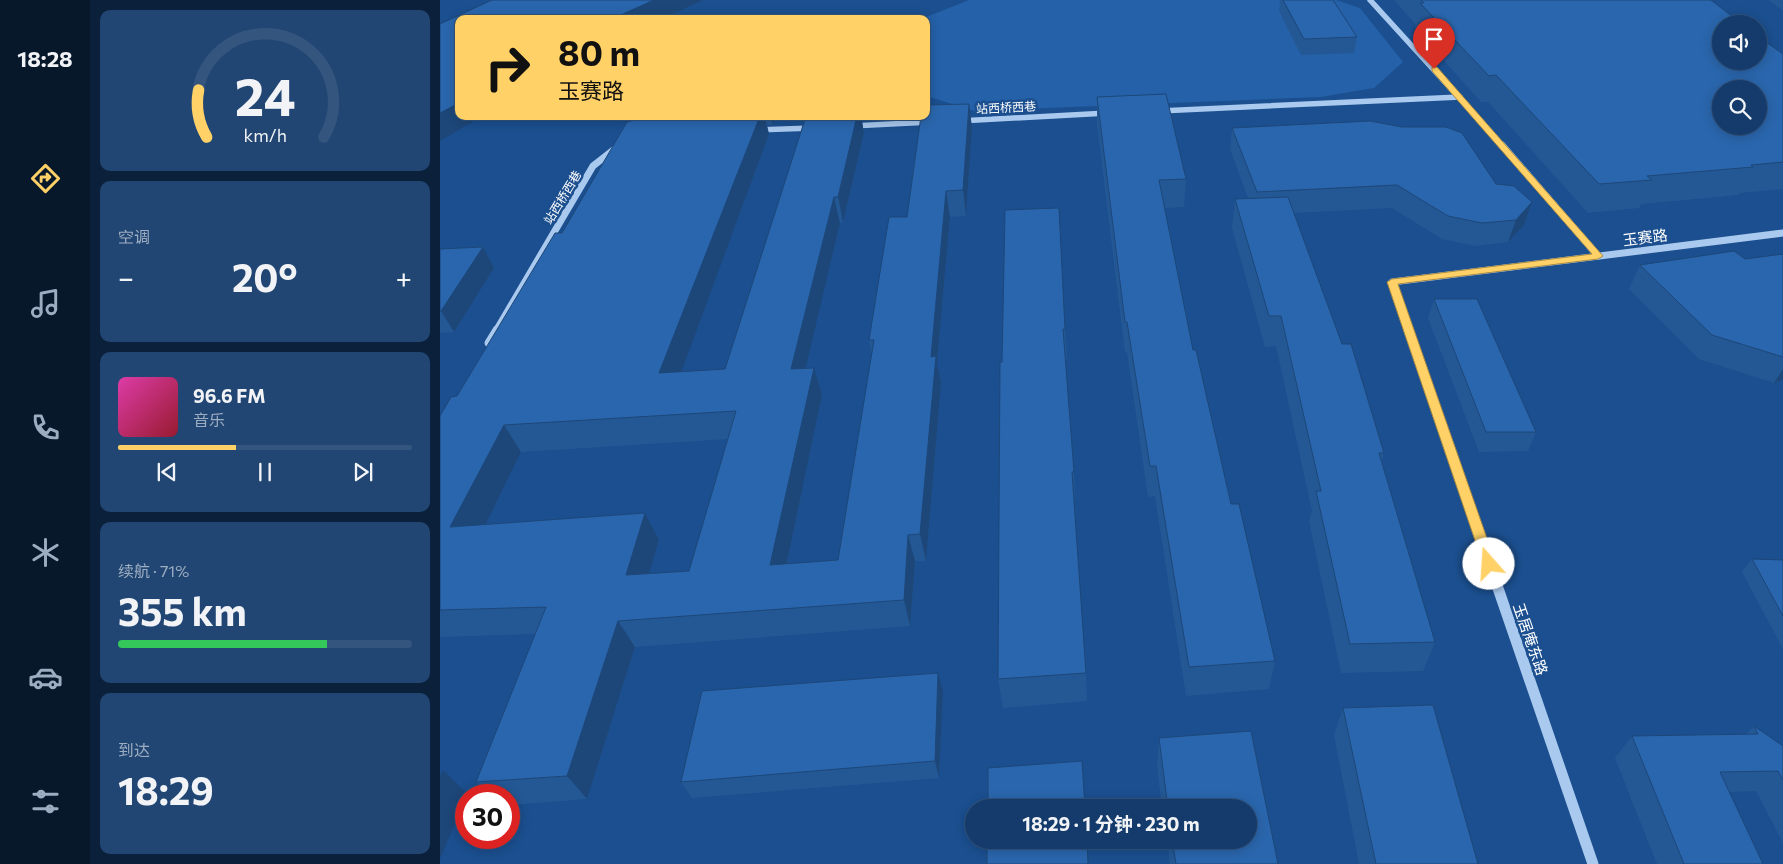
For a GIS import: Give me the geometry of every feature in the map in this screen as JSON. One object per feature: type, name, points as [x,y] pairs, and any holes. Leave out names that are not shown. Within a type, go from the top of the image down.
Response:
[{"type":"street","points":[[1370,0],[1460,97],[1598,256]]},
{"type":"street","points":[[1152,111],[1460,97]]},
{"type":"street","name":"站西桥西巷","points":[[954,121],[1113,113]]},
{"type":"street","points":[[844,126],[934,122]]},
{"type":"street","points":[[745,131],[825,127]]},
{"type":"street","name":"站西桥西巷","points":[[484,351],[594,166],[618,147],[627,144]]},
{"type":"street","name":"玉赛路","points":[[1392,282],[1783,233]]},
{"type":"street","name":"玉居庵东路","points":[[1392,282],[1593,864]]},
{"type":"shaded area","points":[[969,0],[1336,0],[1360,8],[1403,62],[1374,88],[1321,97],[975,111],[930,97],[930,15]]},
{"type":"building","points":[[492,0],[654,0],[621,15],[460,15]]},
{"type":"building","points":[[1283,0],[1333,0],[1357,37],[1304,39]]},
{"type":"building","points":[[1421,0],[1711,0],[1730,15],[1712,15],[1712,70],[1767,70],[1767,43],[1783,54],[1783,162],[1751,165],[1753,167],[1647,176],[1652,180],[1599,184],[1496,75],[1489,76],[1420,3],[1424,3]]},
{"type":"building","points":[[455,17],[455,105],[440,113],[440,24]]},
{"type":"building","points":[[1166,94],[1186,179],[1159,180],[1193,350],[1196,350],[1231,504],[1239,504],[1275,661],[1189,667],[1156,466],[1150,466],[1127,322],[1125,322],[1097,97]]},
{"type":"building","points":[[969,104],[963,190],[946,191],[931,357],[936,356],[920,534],[908,535],[904,600],[618,621],[567,776],[476,782],[546,607],[440,610],[440,416],[451,397],[457,396],[555,233],[562,233],[627,122],[634,120],[758,120],[659,373],[725,369],[805,120],[856,120],[838,197],[834,197],[791,369],[814,368],[770,565],[838,560],[874,340],[869,340],[889,217],[907,217],[920,120],[930,120],[930,105]],"holes":[[[736,411],[689,571],[626,575],[645,513],[450,527],[504,425]]]},
{"type":"building","points":[[1370,121],[1402,127],[1446,127],[1462,133],[1496,184],[1514,186],[1532,202],[1516,220],[1482,223],[1448,216],[1397,185],[1257,192],[1232,128]]},
{"type":"building","points":[[1288,197],[1342,344],[1351,344],[1384,453],[1379,453],[1435,642],[1350,644],[1316,491],[1321,491],[1281,316],[1269,316],[1235,199]]},
{"type":"building","points":[[1059,208],[1065,329],[1063,329],[1086,673],[998,679],[1000,362],[1002,362],[1005,210]]},
{"type":"building","points":[[483,247],[441,311],[440,311],[440,249]]},
{"type":"building","points":[[1734,251],[1745,259],[1783,254],[1783,357],[1712,335],[1640,265]]},
{"type":"building","points":[[1434,299],[1477,299],[1536,432],[1486,432]]},
{"type":"building","points":[[1752,559],[1783,560],[1783,616]]},
{"type":"building","points":[[938,673],[935,761],[681,782],[702,691]]},
{"type":"building","points":[[1433,705],[1478,864],[1376,864],[1343,708]]},
{"type":"building","points":[[1754,726],[1783,746],[1783,780],[1778,771],[1720,772],[1763,864],[1684,864],[1632,736],[1758,734]]},
{"type":"building","points":[[1251,731],[1278,864],[1176,864],[1174,849],[1257,849],[1257,799],[1167,799],[1159,738]]},
{"type":"building","points":[[1082,761],[1084,799],[988,799],[988,768]]},
{"type":"building","points":[[987,849],[1087,849],[1088,864],[987,864]]},
{"type":"route","points":[[1434,69],[1598,256],[1392,282],[1489,564]]}]
